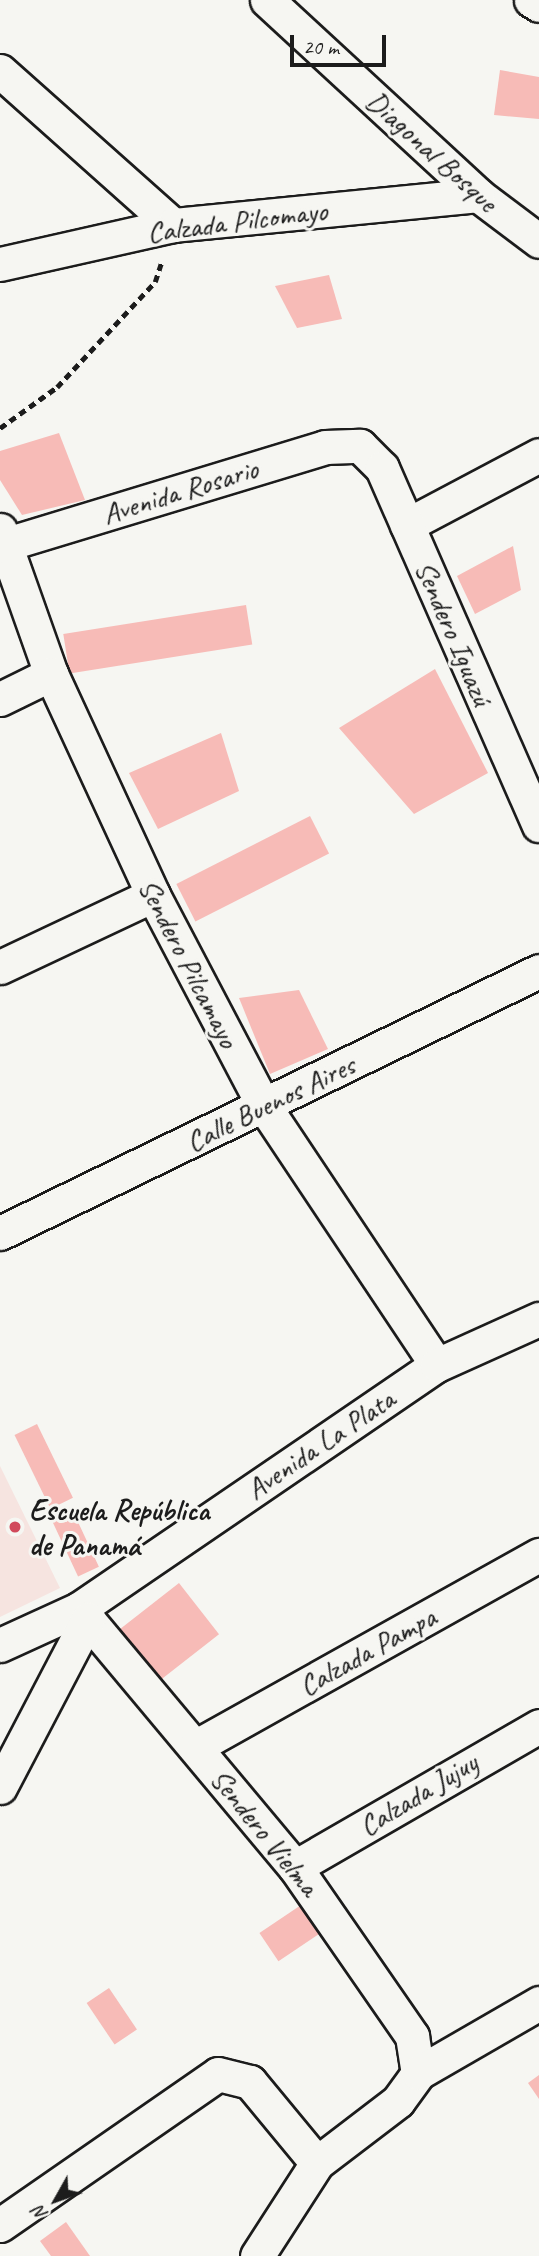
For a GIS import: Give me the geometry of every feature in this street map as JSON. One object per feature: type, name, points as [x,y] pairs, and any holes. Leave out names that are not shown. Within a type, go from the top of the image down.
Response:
[{"type":"street","name":"Diagonal Bosque","points":[[267,0],[478,195],[539,242]]},
{"type":"street","points":[[531,0],[539,5]]},
{"type":"street","points":[[0,71],[173,225]]},
{"type":"street","name":"Calzada Pilcomayo","points":[[0,264],[173,225],[478,195]]},
{"type":"street","name":"Sendero Iguazú","points":[[360,446],[382,468],[527,767],[539,825]]},
{"type":"street","name":"Avenida Rosario","points":[[2,540],[325,447],[360,446]]},
{"type":"street","points":[[407,524],[539,455]]},
{"type":"street","name":"Sendero Pilcamayo","points":[[2,540],[51,674],[152,895],[264,1106],[436,1365]]},
{"type":"street","points":[[0,699],[51,674]]},
{"type":"street","points":[[0,967],[152,895]]},
{"type":"street","name":"Calle Buenos Aires","points":[[0,1233],[539,971]]},
{"type":"street","name":"Avenida La Plata","points":[[0,1645],[83,1614],[436,1365],[539,1319]]},
{"type":"street","name":"Calzada Pampa","points":[[195,1746],[539,1555]]},
{"type":"street","points":[[0,1787],[83,1614]]},
{"type":"street","name":"Sendero Vielma","points":[[83,1614],[295,1867],[412,2036],[418,2073]]},
{"type":"street","name":"Calzada Jujuy","points":[[295,1867],[539,1727]]},
{"type":"street","points":[[257,2256],[317,2162],[398,2101],[418,2073],[539,2003]]},
{"type":"street","points":[[0,2225],[218,2074],[250,2082],[317,2162]]},
{"type":"path","points":[[0,428],[57,387],[155,282],[173,225]]},
{"type":"shaded area","name":"Escuela República de Panamá","points":[[0,1466],[60,1588],[0,1617]]},
{"type":"building","points":[[500,70],[539,77],[539,119],[494,115]]},
{"type":"building","points":[[329,275],[342,319],[297,328],[275,286]]},
{"type":"building","points":[[59,433],[85,500],[22,515],[0,480],[0,451]]},
{"type":"building","points":[[513,546],[521,590],[475,614],[457,576]]},
{"type":"building","points":[[246,605],[252,645],[70,673],[63,634]]},
{"type":"building","points":[[435,669],[488,773],[414,814],[339,728]]},
{"type":"building","points":[[221,733],[239,791],[158,829],[129,773]]},
{"type":"building","points":[[310,816],[329,853],[195,922],[176,884]]},
{"type":"building","points":[[299,990],[328,1049],[270,1074],[239,998]]},
{"type":"building","points":[[37,1424],[73,1498],[50,1509],[15,1435]]},
{"type":"building","points":[[71,1507],[99,1567],[78,1577],[50,1517]]},
{"type":"building","points":[[179,1583],[219,1634],[156,1683],[116,1632]]},
{"type":"building","points":[[310,1899],[329,1927],[278,1961],[259,1933]]},
{"type":"building","points":[[109,1988],[137,2029],[115,2045],[87,2003]]},
{"type":"building","points":[[539,2075],[539,2099],[528,2083]]},
{"type":"building","points":[[66,2222],[90,2256],[51,2256],[40,2241]]},
{"type":"place","name":"Escuela República de Panamá","points":[[15,1527]]}]
